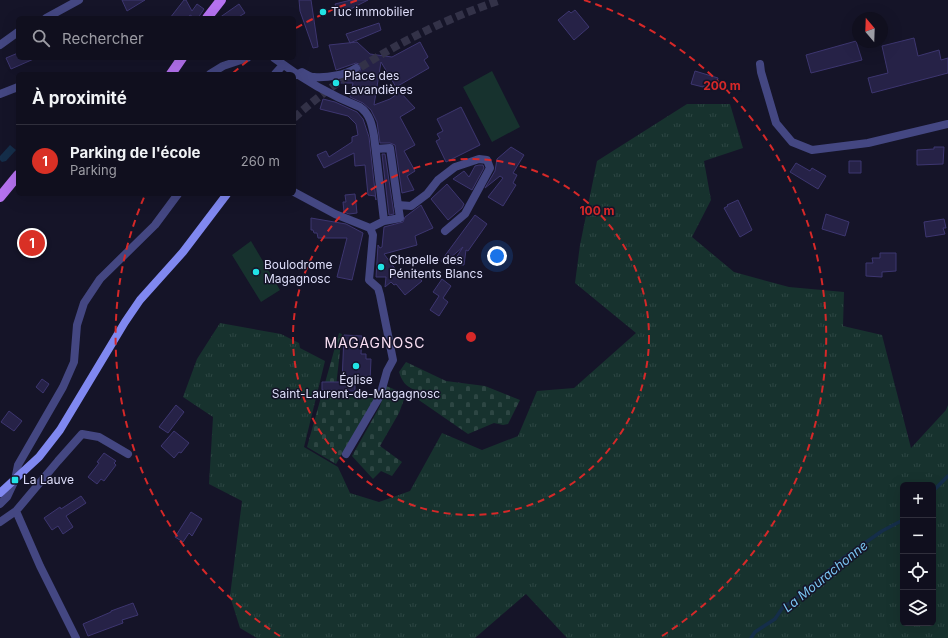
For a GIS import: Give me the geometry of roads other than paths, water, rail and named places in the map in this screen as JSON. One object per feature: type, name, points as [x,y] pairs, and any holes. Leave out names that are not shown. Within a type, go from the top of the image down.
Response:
[{"type":"main road","points":[[209,16],[221,0]]},
{"type":"main road","points":[[172,72],[181,60]]},
{"type":"main road","points":[[0,197],[16,177]]},
{"type":"main road","points":[[0,493],[39,457],[60,430],[125,322],[140,300],[183,252],[225,196]]},
{"type":"street","points":[[50,16],[79,0]]},
{"type":"street","points":[[0,45],[16,33]]},
{"type":"street","points":[[213,72],[223,66],[241,60]]},
{"type":"street","points":[[277,60],[292,72]]},
{"type":"street","points":[[760,64],[760,72],[776,123],[792,142],[812,150],[868,142],[948,124]]},
{"type":"street","points":[[277,72],[283,65]]},
{"type":"street","points":[[296,75],[302,72],[313,77],[335,75],[350,72],[356,68]]},
{"type":"street","points":[[296,75],[321,90],[360,106],[366,111],[371,123],[376,149],[384,221]]},
{"type":"street","points":[[0,94],[16,88]]},
{"type":"street","points":[[370,228],[384,221],[400,218],[390,148],[376,149]]},
{"type":"street","points":[[398,205],[411,206],[427,194],[438,180],[455,167],[479,159],[487,160],[490,168],[465,214],[445,231]]},
{"type":"street","points":[[296,193],[335,214],[370,228],[373,235],[369,280],[378,288],[393,360],[387,371],[380,396],[346,454]]},
{"type":"street","points":[[0,504],[7,496],[15,480],[18,465],[63,387],[74,362],[77,325],[84,303],[100,279],[155,225],[177,196]]},
{"type":"street","points":[[0,522],[16,511],[82,434],[99,437],[128,454]]},
{"type":"street","points":[[16,511],[40,566],[76,638]]},
{"type":"water","points":[[10,145],[16,150],[6,161],[2,162],[0,160],[0,156]]},
{"type":"waterway","name":"La Mourachonne","points":[[936,488],[948,476]]},
{"type":"waterway","name":"La Mourachonne","points":[[751,638],[755,632],[775,619],[783,607],[793,601],[842,559],[882,531],[900,522]]},
{"type":"tunnel","points":[[296,116],[340,81],[392,48],[446,21],[501,0]]},
{"type":"place","name":"Tuc immobilier","points":[[323,12]]},
{"type":"place","name":"Place des Lavandières","points":[[336,83]]},
{"type":"place","name":"Parking de l'école","points":[[32,243]]},
{"type":"place","name":"Chapelle des Pénitents Blancs","points":[[381,267]]},
{"type":"place","name":"Boulodrome Magagnosc","points":[[256,272]]},
{"type":"place","name":"Église Saint-Laurent-de-Magagnosc","points":[[356,366]]},
{"type":"place","name":"La Lauve","points":[[15,480]]},
{"type":"district","name":"MAGAGNOSC","points":[[375,343]]}]
